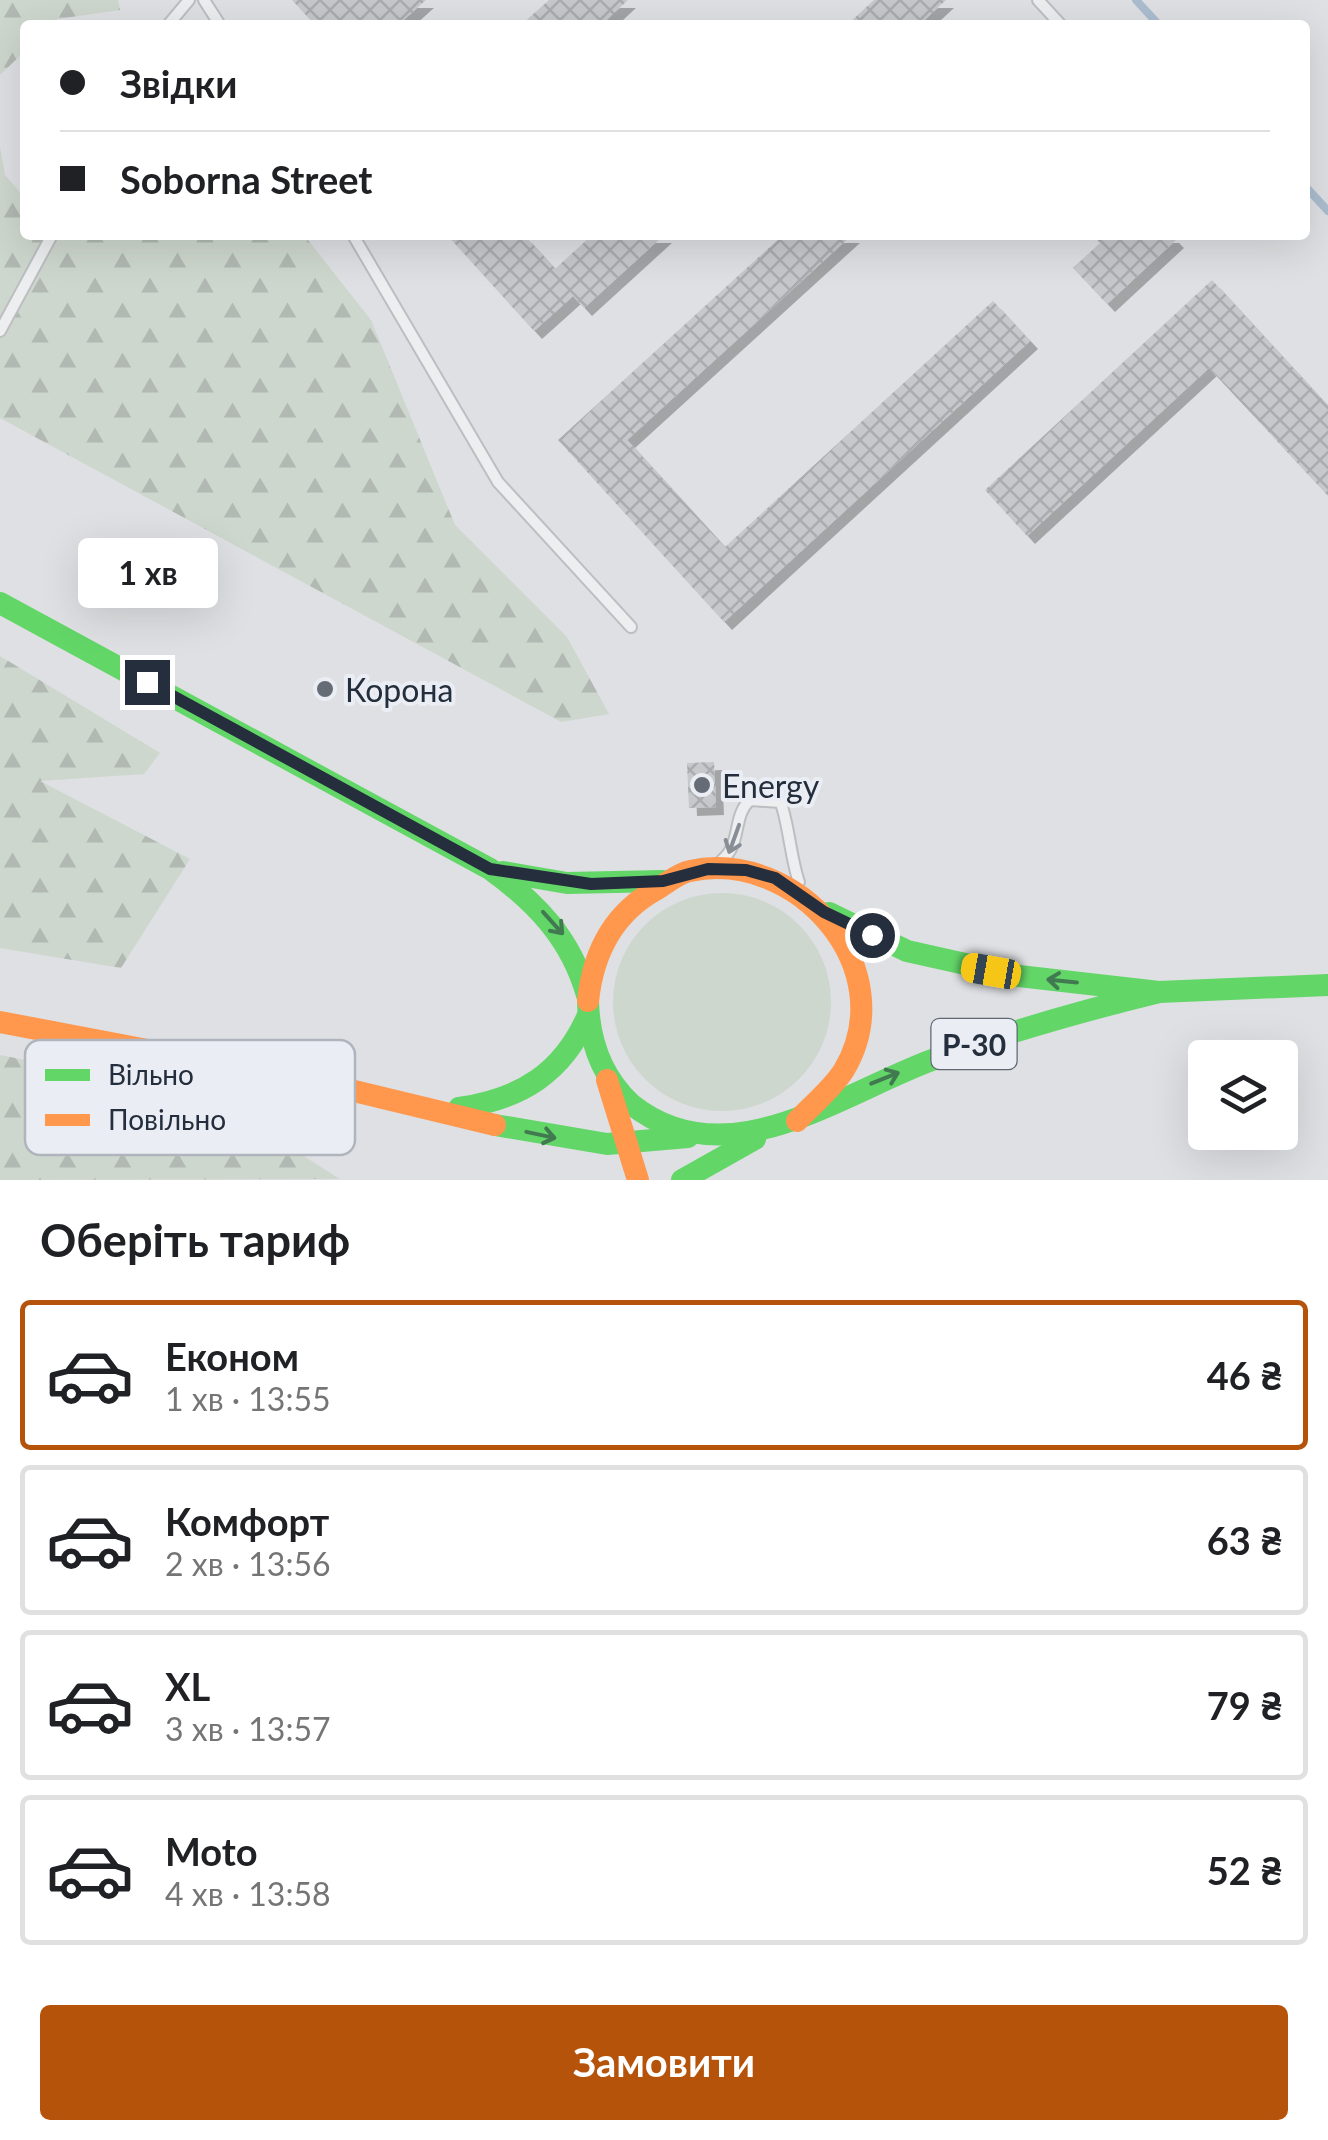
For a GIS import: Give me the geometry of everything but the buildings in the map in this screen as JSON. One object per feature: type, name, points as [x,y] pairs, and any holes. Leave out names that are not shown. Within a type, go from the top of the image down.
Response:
[{"type":"main road","points":[[0,602],[490,869],[525,894],[565,936],[582,972],[601,1064],[638,1180]]},
{"type":"main road","points":[[490,869],[567,883],[663,881]]},
{"type":"main road","name":"Р-30","points":[[447,1110],[501,1102],[532,1087],[570,1054],[588,1006],[594,962],[606,937],[628,908],[663,881],[708,869],[746,870],[775,878],[802,892],[824,912],[907,951],[962,966],[1159,992],[1328,985]]},
{"type":"main road","points":[[797,1120],[837,1083],[859,1028],[861,1006],[855,966],[824,912]]},
{"type":"main road","name":"Р-30","points":[[355,1092],[576,1142],[630,1147],[688,1137],[724,1142],[758,1138],[950,1052],[1040,1022],[1159,992]]},
{"type":"main road","name":"Р-30","points":[[0,1022],[91,1040]]},
{"type":"main road","points":[[601,1064],[637,1110],[688,1137]]},
{"type":"main road","points":[[682,1180],[758,1138]]},
{"type":"lane","points":[[172,20],[189,0]]},
{"type":"lane","points":[[1038,0],[1056,20]]},
{"type":"lane","points":[[0,331],[49,240]]},
{"type":"lane","points":[[356,240],[498,482],[631,627]]},
{"type":"lane","points":[[708,869],[736,846],[744,805],[750,800],[780,802],[788,853],[802,892]]},
{"type":"green space","points":[[0,0],[118,0],[120,10],[56,20],[20,20],[20,56],[0,75]]},
{"type":"green space","points":[[0,147],[5,175],[20,192],[20,240],[308,240],[371,320],[455,525],[567,637],[609,714],[561,722],[0,418]]},
{"type":"green space","points":[[0,656],[160,753],[144,774],[40,781],[190,859],[121,968],[0,948]]},
{"type":"green space","points":[[722,893],[764,901],[799,925],[823,960],[831,1002],[823,1044],[799,1079],[764,1103],[722,1111],[680,1103],[645,1079],[621,1044],[613,1002],[621,960],[645,925],[680,901]]},
{"type":"green space","points":[[0,1055],[25,1060],[25,1155],[302,1155],[340,1179],[0,1180]]},
{"type":"waterway","points":[[1136,0],[1154,20]]},
{"type":"waterway","points":[[1310,191],[1328,211]]},
{"type":"traffic: fast","points":[[0,603],[490,869],[523,895],[562,939],[587,995]]},
{"type":"traffic: fast","points":[[503,872],[567,883],[663,881]]},
{"type":"traffic: fast","points":[[829,913],[907,951],[1019,976],[1159,992],[1328,985]]},
{"type":"traffic: fast","points":[[588,1001],[599,1057],[621,1093],[631,1104],[667,1125],[705,1134],[743,1133],[782,1124],[960,1050],[1159,992]]},
{"type":"traffic: fast","points":[[459,1108],[502,1098],[537,1080],[566,1053],[588,1015]]},
{"type":"traffic: fast","points":[[495,1125],[607,1144],[688,1137]]},
{"type":"traffic: fast","points":[[682,1180],[755,1139]]},
{"type":"traffic: slow","points":[[588,1001],[600,951],[617,922],[642,899],[682,874],[730,869],[768,878],[802,897],[830,924],[850,957],[860,993],[859,1032],[844,1070],[797,1121]]},
{"type":"traffic: slow","points":[[0,1022],[95,1040]]},
{"type":"traffic: slow","points":[[607,1080],[638,1180]]},
{"type":"traffic: slow","points":[[355,1091],[495,1125]]},
{"type":"place","name":"Корона","points":[[325,689]]},
{"type":"place","name":"Energy","points":[[702,785]]},
{"type":"route","points":[[147,682],[490,869],[591,884],[663,881],[708,869],[746,870],[775,878],[802,892],[824,912],[872,935]]}]
